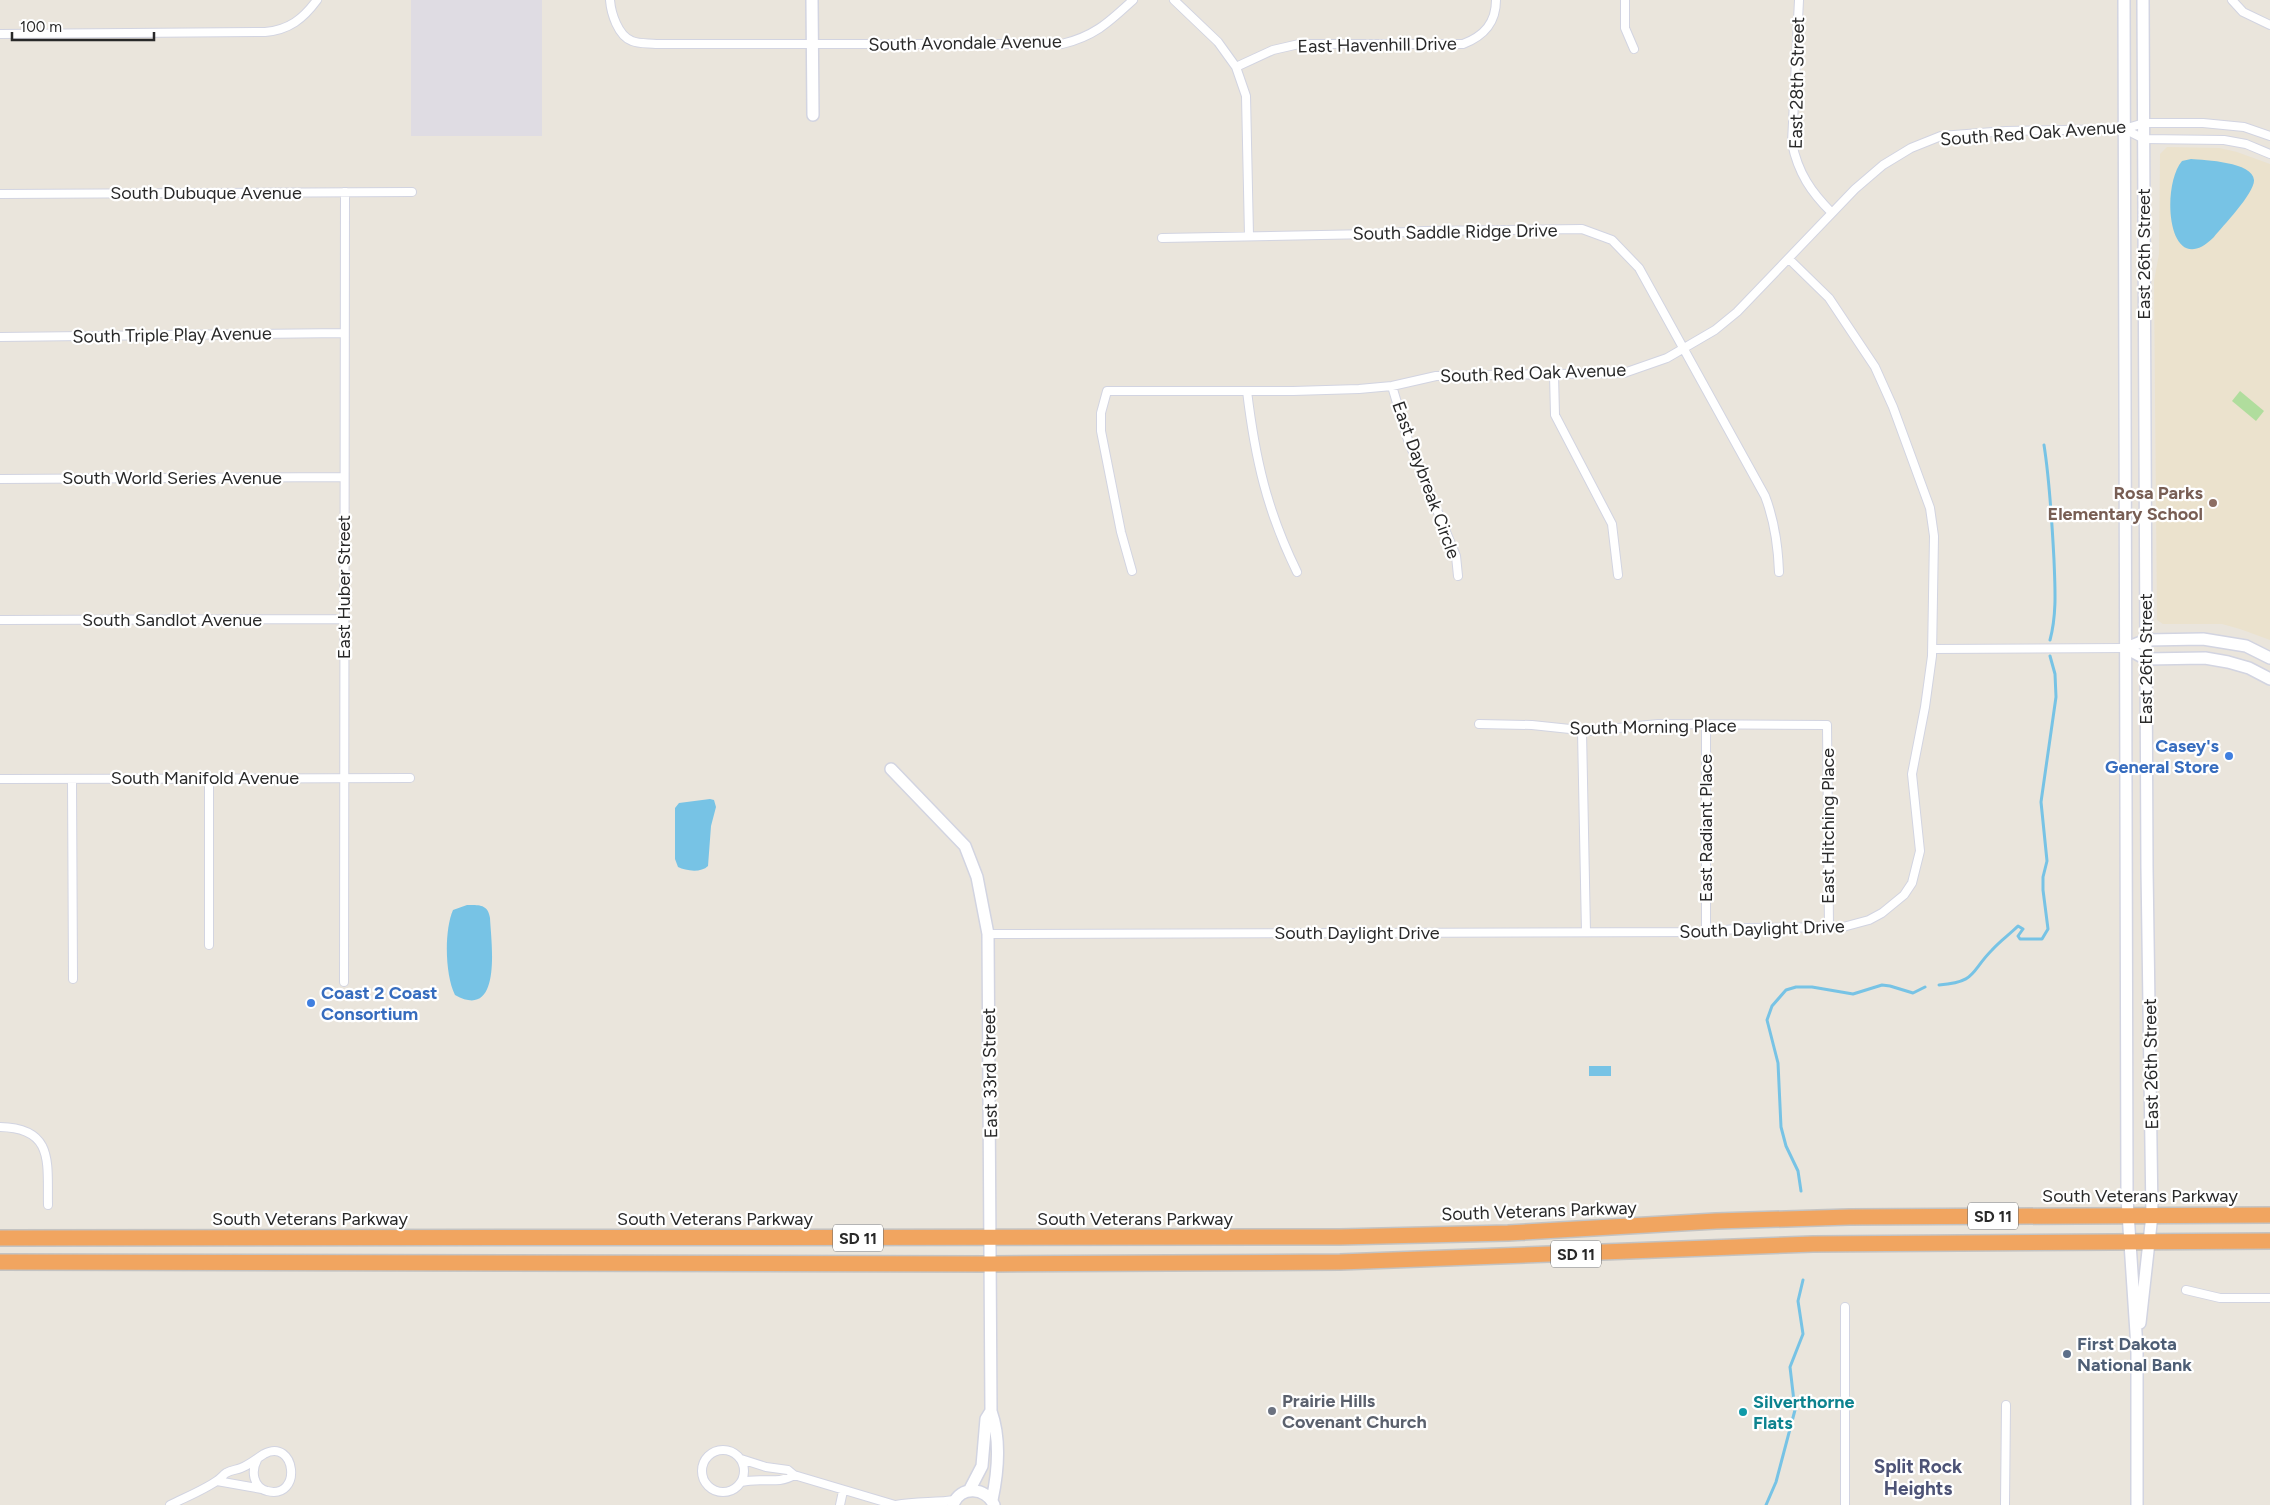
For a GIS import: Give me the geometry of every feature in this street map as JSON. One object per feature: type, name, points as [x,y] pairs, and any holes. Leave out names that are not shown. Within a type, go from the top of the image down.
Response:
[{"type":"highway","name":"South Veterans Parkway","points":[[0,1238],[1349,1237],[1508,1233],[1716,1221],[1831,1218],[2270,1214]]},
{"type":"highway","name":"SD 11","points":[[0,1262],[992,1264],[1340,1262],[1812,1244],[2270,1241]]},
{"type":"main road","points":[[812,0],[813,115]]},
{"type":"main road","name":"East 26th Street","points":[[2124,0],[2127,1215],[2137,1348],[2138,1505]]},
{"type":"main road","name":"East 26th Street","points":[[2137,1348],[2152,1215],[2146,659],[2143,0]]},
{"type":"main road","points":[[2126,648],[2146,640],[2220,640],[2246,646],[2270,658]]},
{"type":"main road","points":[[2126,648],[2146,659],[2217,659],[2249,668],[2270,679]]},
{"type":"main road","name":"East 33rd Street","points":[[891,769],[965,846],[977,877],[988,934],[992,1411],[997,1426],[996,1478],[993,1503]]},
{"type":"main road","name":"East 33rd Street","points":[[954,1502],[969,1491],[982,1466],[986,1419],[992,1411]]},
{"type":"main road","name":"East 33rd Street","points":[[969,1491],[980,1491],[993,1503]]},
{"type":"street","points":[[0,34],[278,31],[307,14],[317,0]]},
{"type":"street","name":"South Avondale Avenue","points":[[610,0],[611,12],[620,30],[631,41],[656,44],[1062,44],[1093,34],[1104,27],[1133,0]]},
{"type":"street","points":[[1174,0],[1218,42],[1236,68],[1246,96],[1249,236]]},
{"type":"street","name":"East Havenhill Drive","points":[[1236,68],[1273,50],[1299,44],[1463,44],[1475,40],[1489,27],[1494,14],[1496,0]]},
{"type":"street","points":[[1625,0],[1625,28],[1634,49]]},
{"type":"street","name":"East 28th Street","points":[[1799,0],[1792,143],[1795,160],[1804,181],[1832,214]]},
{"type":"street","points":[[2232,0],[2243,12],[2270,25]]},
{"type":"street","name":"South Red Oak Avenue","points":[[1132,571],[1121,532],[1101,431],[1101,413],[1107,391],[1359,389],[1392,386],[1436,376],[1624,373],[1650,365],[1683,351],[1715,330],[1737,312],[1855,189],[1883,165],[1911,148],[1941,136],[2006,131],[2124,129],[2144,123],[2224,124],[2244,127],[2270,136]]},
{"type":"street","points":[[2124,129],[2144,139],[2224,140],[2246,144],[2270,154]]},
{"type":"street","name":"East Huber Street","points":[[344,982],[345,192]]},
{"type":"street","name":"South Dubuque Avenue","points":[[0,194],[412,192]]},
{"type":"street","name":"South Saddle Ridge Drive","points":[[1162,238],[1372,234],[1434,230],[1568,229],[1594,232],[1612,240],[1639,268],[1683,351],[1765,496],[1778,540],[1779,572]]},
{"type":"street","name":"South Daylight Drive","points":[[988,934],[1706,932],[1745,928],[1829,927],[1854,925],[1868,920],[1904,896],[1912,882],[1920,851],[1912,774],[1925,707],[1932,649],[1934,536],[1930,508],[1921,480],[1875,366],[1829,298],[1789,259]]},
{"type":"street","name":"South Triple Play Avenue","points":[[0,337],[344,334]]},
{"type":"street","points":[[1554,375],[1555,415],[1612,524],[1618,575]]},
{"type":"street","name":"East Daybreak Circle","points":[[1392,386],[1408,440],[1456,556],[1458,576]]},
{"type":"street","points":[[1247,391],[1260,476],[1276,523],[1297,572]]},
{"type":"street","name":"South World Series Avenue","points":[[0,479],[344,477]]},
{"type":"street","name":"South Sandlot Avenue","points":[[0,620],[344,619]]},
{"type":"street","points":[[1932,649],[2126,648]]},
{"type":"street","name":"South Morning Place","points":[[1479,724],[1532,725],[1582,731],[1614,730],[1658,724],[1827,725]]},
{"type":"street","name":"East Radiant Place","points":[[1706,724],[1706,932]]},
{"type":"street","name":"East Hitching Place","points":[[1827,725],[1829,927]]},
{"type":"street","points":[[1582,731],[1586,932]]},
{"type":"street","points":[[209,778],[209,945]]},
{"type":"street","name":"South Manifold Avenue","points":[[0,779],[410,778]]},
{"type":"street","points":[[72,779],[73,980]]},
{"type":"street","points":[[0,1127],[24,1130],[41,1142],[47,1159],[48,1205]]},
{"type":"street","points":[[2186,1290],[2220,1298],[2270,1298]]},
{"type":"street","points":[[1845,1307],[1845,1505]]},
{"type":"street","points":[[2005,1505],[2006,1405]]},
{"type":"street","points":[[794,1475],[786,1480],[767,1479],[742,1482],[733,1490],[719,1492],[707,1485],[702,1472],[705,1459],[716,1451],[730,1451],[741,1459],[766,1467],[788,1470],[794,1475],[843,1491],[896,1505],[911,1502],[954,1502]]},
{"type":"street","points":[[170,1505],[217,1481],[226,1473],[257,1460],[262,1455],[274,1452],[286,1457],[292,1468],[290,1481],[281,1490],[268,1491],[217,1481]]},
{"type":"street","points":[[741,1459],[744,1472],[742,1482]]},
{"type":"street","points":[[257,1460],[253,1472],[254,1478],[262,1489]]},
{"type":"street","points":[[840,1505],[843,1491]]},
{"type":"shaded area","points":[[411,0],[542,0],[542,136],[411,136]]},
{"type":"shaded area","name":"Rosa Parks Elementary School","points":[[2167,147],[2219,148],[2237,152],[2270,164],[2270,640],[2222,624],[2163,624],[2157,620],[2154,281],[2159,254],[2160,154]]},
{"type":"green space","points":[[2240,391],[2264,411],[2256,421],[2232,401]]},
{"type":"water","points":[[2191,159],[2217,161],[2246,169],[2252,174],[2254,180],[2253,186],[2237,210],[2214,237],[2199,248],[2187,248],[2178,240],[2170,209],[2171,190],[2175,174],[2182,161]]},
{"type":"water","points":[[714,800],[716,807],[711,826],[708,866],[701,870],[685,870],[678,867],[675,859],[675,808],[679,803]]},
{"type":"water","points":[[467,905],[482,906],[489,913],[492,944],[491,975],[487,989],[481,998],[470,1000],[455,995],[449,976],[447,953],[448,929],[453,910]]},
{"type":"water","points":[[1589,1066],[1611,1066],[1611,1076],[1589,1076]]},
{"type":"waterway","points":[[2044,445],[2048,474],[2055,580],[2055,610],[2050,640]]},
{"type":"waterway","points":[[1939,985],[1951,984],[1972,975],[1995,947],[2018,926],[2023,929],[2018,936],[2020,939],[2042,939],[2048,929],[2043,890],[2043,877],[2047,861],[2041,802],[2056,697],[2055,674],[2050,656]]},
{"type":"waterway","points":[[1801,1191],[1798,1171],[1786,1146],[1781,1127],[1778,1063],[1767,1020],[1772,1006],[1786,990],[1796,987],[1812,987],[1853,994],[1882,985],[1913,993],[1925,987]]},
{"type":"waterway","points":[[1766,1505],[1776,1482],[1795,1410],[1790,1367],[1803,1334],[1798,1301],[1803,1280]]},
{"type":"place","name":"Rosa Parks Elementary School","points":[[2213,503]]},
{"type":"place","name":"Casey's General Store","points":[[2229,756]]},
{"type":"place","name":"Coast 2 Coast Consortium","points":[[311,1003]]},
{"type":"place","name":"First Dakota National Bank","points":[[2067,1354]]},
{"type":"place","name":"Prairie Hills Covenant Church","points":[[1272,1411]]},
{"type":"place","name":"Silverthorne Flats","points":[[1743,1412]]},
{"type":"district","name":"Split Rock Heights","points":[[1918,1477]]}]
